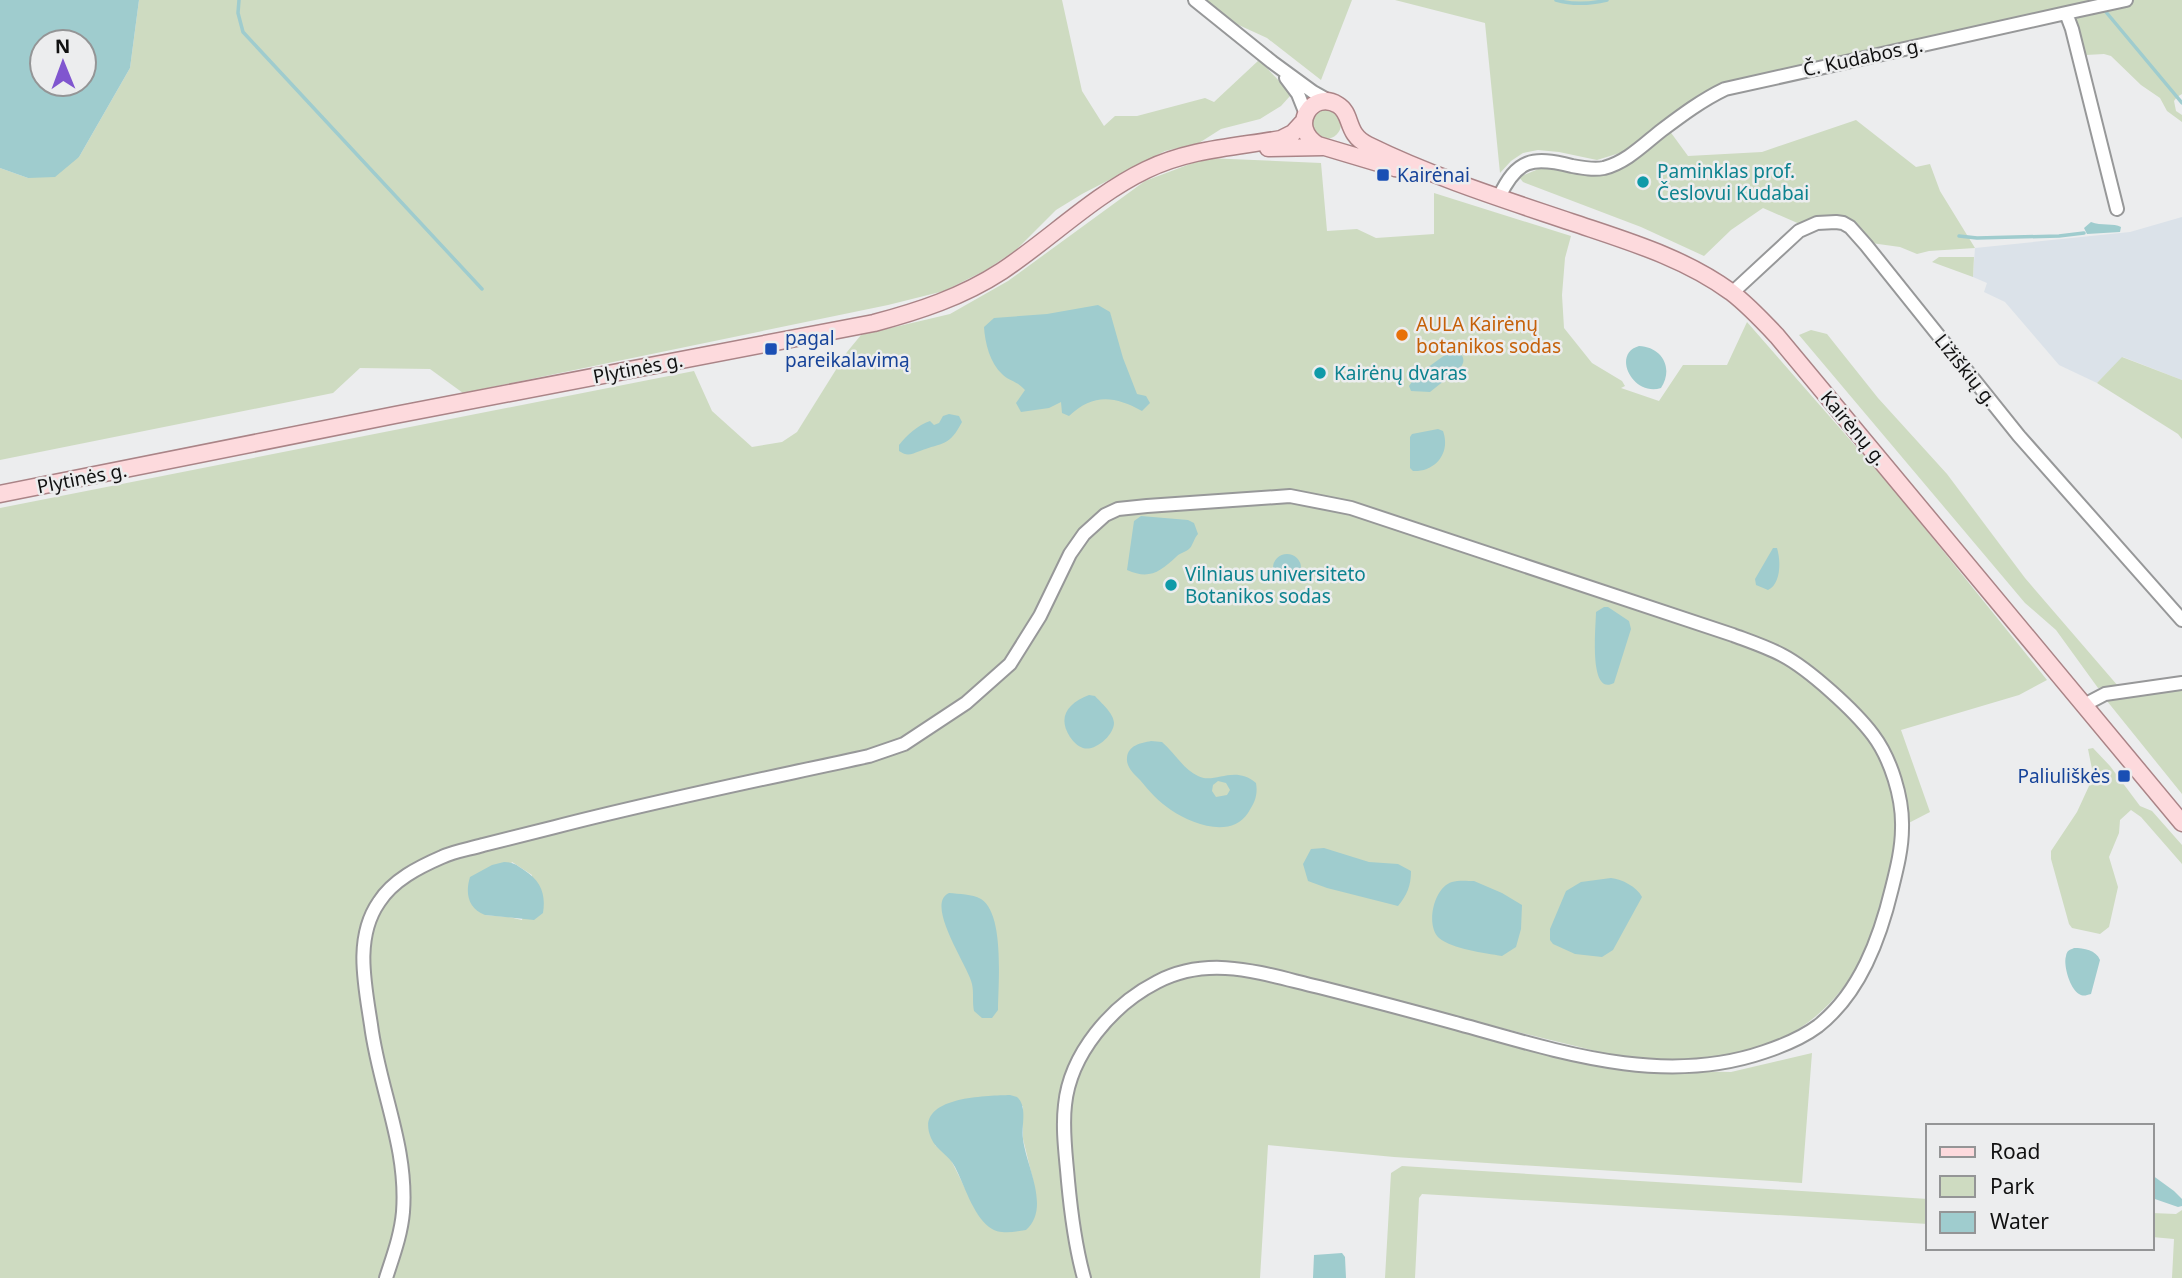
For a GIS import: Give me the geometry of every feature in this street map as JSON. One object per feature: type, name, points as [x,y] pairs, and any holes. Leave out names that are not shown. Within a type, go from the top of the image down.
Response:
[{"type":"main road","points":[[1331,102],[1343,110],[1348,123],[1344,137],[1339,142],[1325,146],[1311,141],[1307,135],[1305,117],[1317,104],[1331,102]]},
{"type":"main road","name":"Plytinės g.","points":[[0,494],[874,323],[921,310],[975,287],[1002,271],[1102,197],[1143,172],[1184,155],[1281,139],[1293,134],[1305,117]]},
{"type":"main road","name":"Kairėnų g.","points":[[1348,123],[1356,138],[1425,172],[1680,261],[1732,293],[1777,336],[2182,823]]},
{"type":"main road","name":"Kairėnų g.","points":[[1325,146],[1395,168],[1425,172]]},
{"type":"main road","name":"Plytinės g.","points":[[1238,147],[1325,146]]},
{"type":"street","points":[[1195,0],[1272,62],[1331,102]]},
{"type":"street","name":"Č. Kudabos g.","points":[[1499,197],[1515,171],[1534,162],[1546,160],[1596,169],[1623,161],[1702,102],[1725,89],[2126,0]]},
{"type":"street","points":[[2066,13],[2117,209]]},
{"type":"street","points":[[1272,62],[1298,94],[1305,117]]},
{"type":"street","name":"Ližiškių g.","points":[[1732,293],[1799,231],[1817,223],[1828,222],[1843,223],[1850,227],[2019,436],[2182,620]]},
{"type":"street","points":[[386,1278],[398,1241],[403,1212],[403,1180],[394,1122],[372,1034],[363,967],[370,917],[380,900],[396,883],[419,867],[446,855],[585,819],[869,756],[904,744],[966,703],[1010,664],[1040,616],[1070,554],[1084,534],[1105,515],[1118,509],[1290,496],[1351,508],[1733,635],[1784,656],[1822,684],[1872,734],[1885,754],[1899,800],[1902,826],[1899,857],[1882,927],[1871,952],[1856,982],[1841,1003],[1819,1025],[1801,1037],[1754,1055],[1689,1066],[1642,1066],[1573,1055],[1388,1004],[1273,976],[1206,966],[1177,973],[1140,991],[1120,1006],[1088,1044],[1068,1086],[1064,1138],[1074,1232],[1084,1278]]},
{"type":"street","points":[[2084,705],[2105,694],[2182,682]]},
{"type":"shaded area","points":[[2182,217],[2182,380],[2123,357],[2097,383],[2059,365],[2005,302],[1984,292],[1987,283],[1973,277],[1975,248],[2130,232]]},
{"type":"green space","points":[[139,0],[1062,0],[1082,91],[1104,126],[1115,116],[1137,116],[1205,98],[1214,102],[1259,60],[1290,96],[1281,106],[1260,119],[1221,129],[1199,143],[1165,151],[1082,194],[1056,210],[1016,250],[986,270],[944,291],[463,393],[430,369],[360,368],[333,393],[0,460],[0,168],[28,178],[79,157],[130,68]]},
{"type":"green space","points":[[1204,0],[1352,0],[1321,80],[1267,38],[1230,21]]},
{"type":"green space","points":[[1395,0],[2182,0],[2182,94],[2174,101],[2176,111],[2182,115],[2182,122],[2167,111],[2160,98],[2141,85],[2111,56],[2086,55],[2076,24],[2066,7],[1700,97],[1623,152],[1597,160],[1538,150],[1523,153],[1500,173],[1485,23]]},
{"type":"green space","points":[[1326,109],[1337,113],[1341,124],[1337,135],[1326,139],[1315,135],[1311,124],[1315,113]]},
{"type":"green space","points":[[1856,120],[1916,167],[1930,164],[1940,191],[1975,248],[1917,254],[1900,247],[1871,243],[1850,222],[1802,225],[1763,208],[1731,230],[1704,256],[1641,227],[1523,182],[1519,177],[1541,168],[1589,175],[1669,130],[1688,156],[1762,152]]},
{"type":"green space","name":"Vilniaus universiteto Botanikos sodas","points":[[1206,158],[1321,163],[1327,231],[1357,229],[1376,238],[1434,234],[1434,193],[1571,236],[1565,258],[1562,295],[1564,328],[1592,363],[1622,381],[1625,386],[1621,388],[1659,401],[1683,365],[1727,365],[1747,322],[1894,490],[2047,680],[2019,695],[1901,730],[1930,812],[1899,828],[1879,914],[1869,942],[1853,973],[1833,1000],[1810,1021],[1784,1038],[1755,1050],[1690,1062],[1656,1062],[1608,1054],[1264,970],[1632,1070],[1731,1072],[1812,1053],[1802,1183],[1394,1157],[1268,1145],[1260,1278],[0,1278],[0,508],[694,371],[712,411],[752,447],[782,442],[797,432],[847,352],[861,335],[950,314],[1008,281],[1145,181]],"holes":[[[512,862],[532,875],[522,920],[485,915]],[[1023,1106],[1023,1139],[1033,1180],[1036,1209],[978,1214],[950,1158],[935,1145]]]},
{"type":"green space","points":[[1939,257],[1974,257],[1973,277],[1932,262]]},
{"type":"green space","points":[[1811,330],[1827,334],[1878,398],[1947,474],[2025,578],[2118,686],[2098,688],[2056,630],[2025,603],[1799,335]]},
{"type":"green space","points":[[2122,357],[2182,380],[2182,439],[2097,383]]},
{"type":"green space","points":[[2182,690],[2182,794],[2107,701]]},
{"type":"green space","points":[[2093,748],[2140,806],[2152,811],[2182,845],[2182,864],[2141,817],[2131,810],[2120,820],[2119,833],[2109,857],[2118,887],[2109,927],[2100,934],[2072,928],[2069,924],[2051,859],[2051,851],[2077,812],[2089,786],[2092,769],[2088,749]]},
{"type":"green space","points":[[1402,1166],[1926,1199],[1926,1224],[1422,1194],[1419,1198],[1415,1278],[1385,1278],[1391,1173]]},
{"type":"green space","points":[[2182,1210],[2182,1278],[2172,1278],[2174,1239],[2154,1237],[2154,1213],[2176,1214]]},
{"type":"water","points":[[0,0],[139,0],[130,68],[79,157],[55,177],[28,178],[0,168]]},
{"type":"water","points":[[2091,222],[2121,227],[2120,232],[2087,234],[2084,228]]},
{"type":"water","points":[[1098,305],[1110,312],[1137,394],[1146,396],[1150,403],[1142,411],[1123,402],[1104,399],[1087,403],[1069,416],[1062,413],[1061,402],[1049,408],[1021,412],[1016,403],[1025,390],[1005,376],[994,364],[984,327],[994,318],[1047,314]]},
{"type":"water","points":[[1639,346],[1654,350],[1663,360],[1666,373],[1661,388],[1642,386],[1634,381],[1629,373],[1627,357],[1631,350]]},
{"type":"water","points":[[1455,351],[1463,358],[1460,368],[1430,392],[1411,391],[1409,386],[1416,376],[1449,352]]},
{"type":"water","points":[[943,416],[959,416],[962,422],[949,440],[912,454],[899,451],[899,445],[917,428],[930,421],[934,425],[939,423]]},
{"type":"water","points":[[1438,429],[1443,431],[1445,439],[1443,454],[1434,465],[1413,471],[1410,468],[1410,437],[1412,434]]},
{"type":"water","points":[[1141,516],[1188,520],[1194,523],[1198,534],[1189,549],[1165,567],[1154,573],[1135,573],[1127,570],[1134,521]]},
{"type":"water","points":[[1773,548],[1777,548],[1779,572],[1775,583],[1768,590],[1756,585],[1755,579]]},
{"type":"water","points":[[1287,554],[1297,558],[1301,568],[1297,578],[1287,582],[1277,578],[1273,568],[1277,558]]},
{"type":"water","points":[[1604,607],[1629,621],[1631,629],[1614,683],[1606,685],[1600,680],[1595,658],[1596,612]]},
{"type":"water","points":[[1089,695],[1095,696],[1106,708],[1114,723],[1111,733],[1103,742],[1088,749],[1081,747],[1070,737],[1066,730],[1065,717],[1075,702]]},
{"type":"water","points":[[1151,741],[1162,742],[1198,776],[1211,778],[1240,775],[1256,783],[1257,791],[1248,813],[1241,821],[1222,827],[1200,824],[1171,810],[1133,773],[1128,764],[1130,750],[1136,745]],"holes":[[[1218,781],[1226,783],[1230,790],[1227,795],[1216,797],[1212,791],[1213,785]]]},
{"type":"water","points":[[1324,848],[1369,862],[1398,864],[1411,871],[1404,898],[1398,906],[1308,881],[1303,864],[1311,849]]},
{"type":"water","points":[[504,862],[515,864],[524,870],[541,888],[543,913],[534,920],[485,915],[471,905],[468,894],[470,877]]},
{"type":"water","points":[[1611,878],[1629,884],[1642,897],[1613,950],[1602,957],[1575,954],[1553,944],[1550,940],[1550,929],[1566,891],[1581,882]]},
{"type":"water","points":[[1474,881],[1522,905],[1521,929],[1516,947],[1502,956],[1452,945],[1439,938],[1435,932],[1432,916],[1440,891],[1452,882]]},
{"type":"water","points":[[949,893],[981,899],[989,907],[994,919],[999,951],[999,984],[998,1010],[992,1018],[982,1018],[974,1011],[972,984],[950,936],[942,909],[943,899]]},
{"type":"water","points":[[2074,948],[2093,952],[2100,960],[2091,994],[2079,994],[2068,976],[2066,956],[2068,951]]},
{"type":"water","points":[[1010,1095],[1017,1097],[1022,1106],[1023,1139],[1037,1199],[1033,1221],[1026,1230],[1007,1232],[993,1230],[983,1221],[969,1199],[959,1174],[933,1142],[928,1124],[932,1114],[955,1101]]},
{"type":"water","points":[[2154,1176],[2182,1199],[2182,1206],[2154,1199]]},
{"type":"water","points":[[1342,1253],[1345,1257],[1346,1278],[1313,1278],[1314,1255]]},
{"type":"waterway","points":[[239,0],[238,13],[243,32],[482,289]]},
{"type":"waterway","points":[[1556,0],[1569,3],[1607,0]]},
{"type":"waterway","points":[[2106,12],[2182,103]]},
{"type":"waterway","points":[[1959,236],[1977,238],[2084,233]]},
{"type":"place","name":"Kairėnai","points":[[1383,175]]},
{"type":"place","name":"Paminklas prof. Česlovui Kudabai","points":[[1643,182]]},
{"type":"place","name":"AULA Kairėnų botanikos sodas","points":[[1402,335]]},
{"type":"place","name":"pagal pareikalavimą","points":[[771,349]]},
{"type":"place","name":"Kairėnų dvaras","points":[[1320,373]]},
{"type":"place","name":"Vilniaus universiteto Botanikos sodas","points":[[1171,585]]},
{"type":"place","name":"Paliuliškės","points":[[2124,776]]}]
